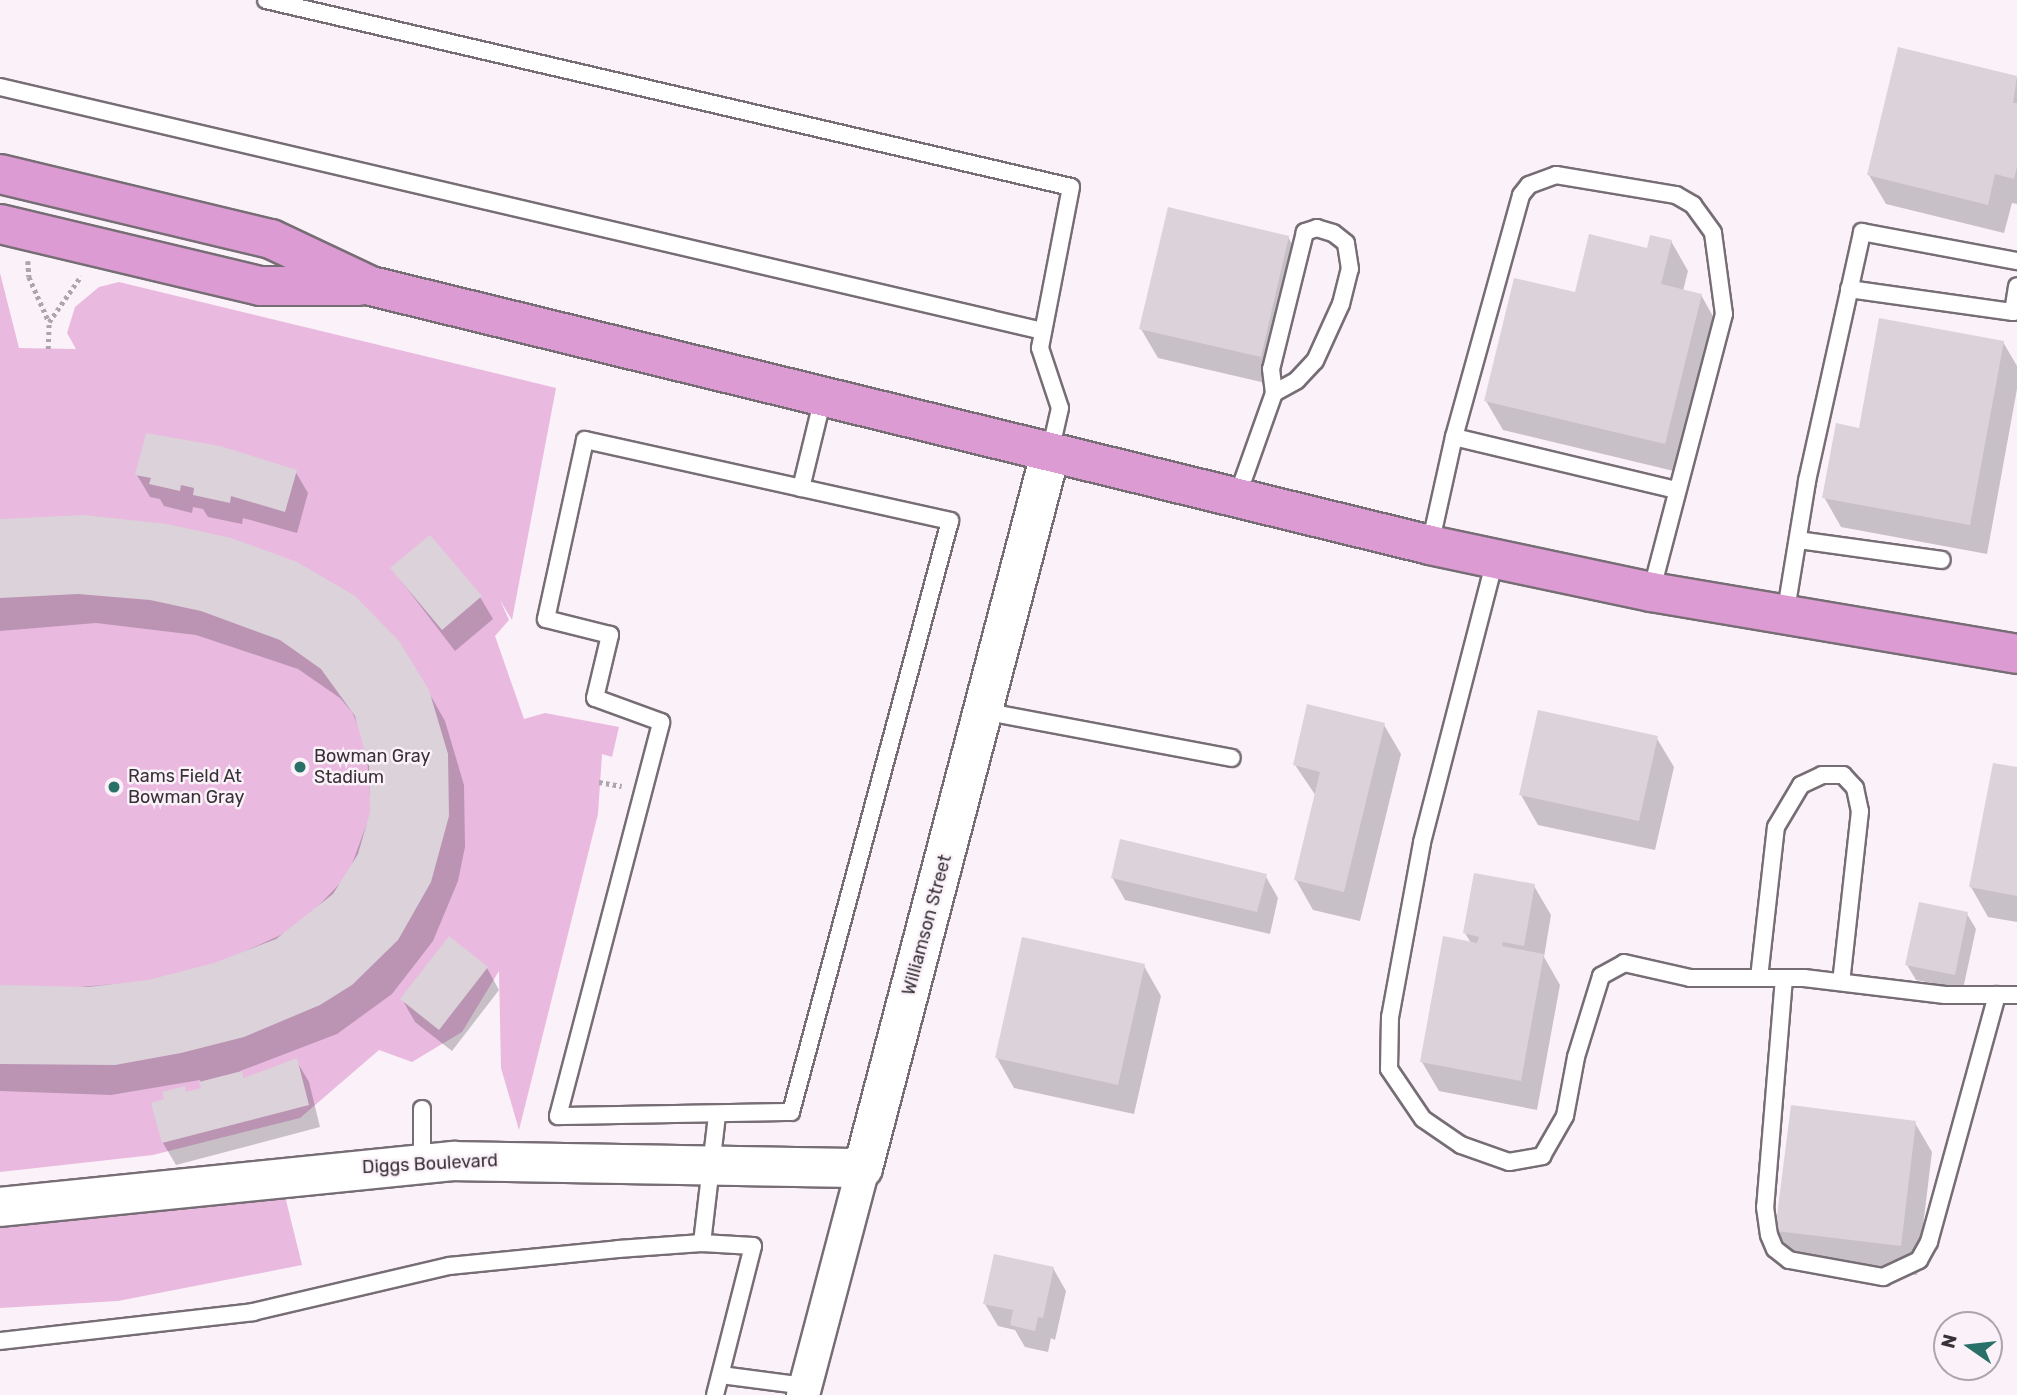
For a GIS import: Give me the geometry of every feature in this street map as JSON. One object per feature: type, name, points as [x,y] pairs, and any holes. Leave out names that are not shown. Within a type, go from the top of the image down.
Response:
[{"type":"main road","points":[[0,174],[271,239],[371,286],[1430,545],[1651,592],[2017,654]]},
{"type":"main road","points":[[0,225],[260,286],[371,286]]},
{"type":"street","name":"Williamson Street","points":[[804,1390],[1050,454]]},
{"type":"street","name":"Diggs Boulevard","points":[[0,1207],[422,1163],[535,1160],[863,1168]]},
{"type":"lane","points":[[266,0],[1070,187],[1040,348],[1060,408],[1050,454]]},
{"type":"lane","points":[[0,87],[1043,331]]},
{"type":"lane","points":[[1430,545],[1454,437],[1521,195],[1529,185],[1556,176],[1676,195],[1693,205],[1713,233],[1724,314],[1651,592]]},
{"type":"lane","points":[[1237,498],[1274,393],[1271,369],[1305,232],[1317,228],[1333,233],[1346,243],[1350,269],[1329,337],[1297,380],[1274,393]]},
{"type":"lane","points":[[1785,616],[1798,540],[1862,232],[2017,261]]},
{"type":"lane","points":[[1849,289],[2013,312],[2017,286]]},
{"type":"lane","points":[[801,488],[823,398]]},
{"type":"lane","points":[[1454,437],[1677,490]]},
{"type":"lane","points":[[585,440],[950,521],[791,1112],[717,1115],[558,1115],[661,722],[596,698],[610,635],[546,620],[585,440]]},
{"type":"lane","points":[[1798,540],[1942,560]]},
{"type":"lane","points":[[1495,560],[1422,843],[1390,1017],[1389,1069],[1423,1119],[1461,1145],[1509,1162],[1542,1156],[1565,1116],[1576,1057],[1601,976],[1624,963],[1690,978],[1784,978],[1945,995],[2017,995]]},
{"type":"lane","points":[[983,711],[1233,758]]},
{"type":"lane","points":[[1759,978],[1764,906],[1776,827],[1801,785],[1822,775],[1843,775],[1855,788],[1860,811],[1841,982]]},
{"type":"lane","points":[[1784,978],[1765,1207],[1769,1235],[1775,1249],[1788,1260],[1882,1277],[1919,1260],[1929,1242],[1997,995]]},
{"type":"lane","points":[[422,1109],[422,1163]]},
{"type":"lane","points":[[702,1243],[708,1164],[717,1115]]},
{"type":"lane","points":[[0,1341],[253,1312],[449,1266],[702,1243],[753,1246],[715,1395]]},
{"type":"lane","points":[[721,1375],[804,1390]]},
{"type":"path","points":[[29,255],[29,276],[49,322],[48,349]]},
{"type":"path","points":[[49,322],[86,268]]},
{"type":"shaded area","name":"Bowman Gray Stadium","points":[[0,273],[19,348],[76,349],[67,333],[75,307],[99,287],[119,282],[556,388],[512,620],[500,600],[509,620],[495,636],[524,719],[545,713],[619,727],[612,757],[602,754],[598,814],[519,1130],[501,1068],[499,971],[462,1032],[412,1062],[379,1050],[300,1118],[153,1155],[0,1172]]},
{"type":"shaded area","points":[[284,1192],[302,1265],[118,1301],[0,1308],[0,1227]]},
{"type":"building","points":[[1898,47],[2017,76],[2013,103],[2017,103],[2017,167],[2014,179],[1995,174],[1988,205],[1867,175]]},
{"type":"building","points":[[1168,207],[1289,236],[1261,357],[1139,329]]},
{"type":"building","points":[[1589,234],[1647,248],[1650,235],[1672,240],[1661,284],[1702,294],[1665,444],[1484,401],[1514,278],[1575,292]]},
{"type":"building","points":[[1879,318],[2004,341],[1970,525],[1822,498],[1836,423],[1859,428]]},
{"type":"building","points":[[146,433],[220,446],[297,470],[285,512],[231,496],[230,503],[193,495],[194,488],[181,485],[180,491],[149,484],[151,478],[135,475]]},
{"type":"building","points":[[84,515],[167,524],[231,538],[297,562],[355,596],[399,641],[429,690],[448,754],[449,816],[431,882],[398,940],[352,985],[320,1005],[244,1037],[181,1053],[115,1065],[0,1064],[0,985],[88,987],[148,980],[214,963],[276,939],[333,894],[358,854],[370,812],[369,766],[355,716],[321,669],[280,640],[201,611],[150,600],[78,594],[0,598],[0,519]]},
{"type":"building","points":[[430,535],[482,596],[442,630],[390,568]]},
{"type":"building","points":[[1307,704],[1385,723],[1344,892],[1294,880],[1320,772],[1293,765]]},
{"type":"building","points":[[1538,710],[1658,736],[1639,821],[1519,795]]},
{"type":"building","points":[[1993,763],[2017,767],[2017,896],[1969,887]]},
{"type":"building","points":[[1120,839],[1267,874],[1257,912],[1111,878]]},
{"type":"building","points":[[1474,873],[1535,884],[1524,946],[1503,942],[1502,946],[1544,954],[1521,1081],[1420,1062],[1443,936],[1477,943],[1479,937],[1463,933]]},
{"type":"building","points":[[1919,902],[1968,912],[1955,975],[1905,965]]},
{"type":"building","points":[[449,936],[488,967],[439,1030],[400,999]]},
{"type":"building","points":[[1022,937],[1145,964],[1118,1085],[995,1058]]},
{"type":"building","points":[[297,1058],[309,1105],[162,1143],[151,1103],[164,1099],[162,1092],[185,1086],[186,1092],[201,1088],[199,1082],[242,1071],[244,1078]]},
{"type":"building","points":[[1791,1105],[1916,1121],[1901,1246],[1775,1231]]},
{"type":"building","points":[[994,1254],[1054,1267],[1043,1318],[1038,1317],[1035,1331],[1010,1325],[1013,1310],[983,1304]]},
{"type":"place","name":"Bowman Gray Stadium","points":[[300,767]]},
{"type":"place","name":"Rams Field At Bowman Gray","points":[[114,787]]}]
